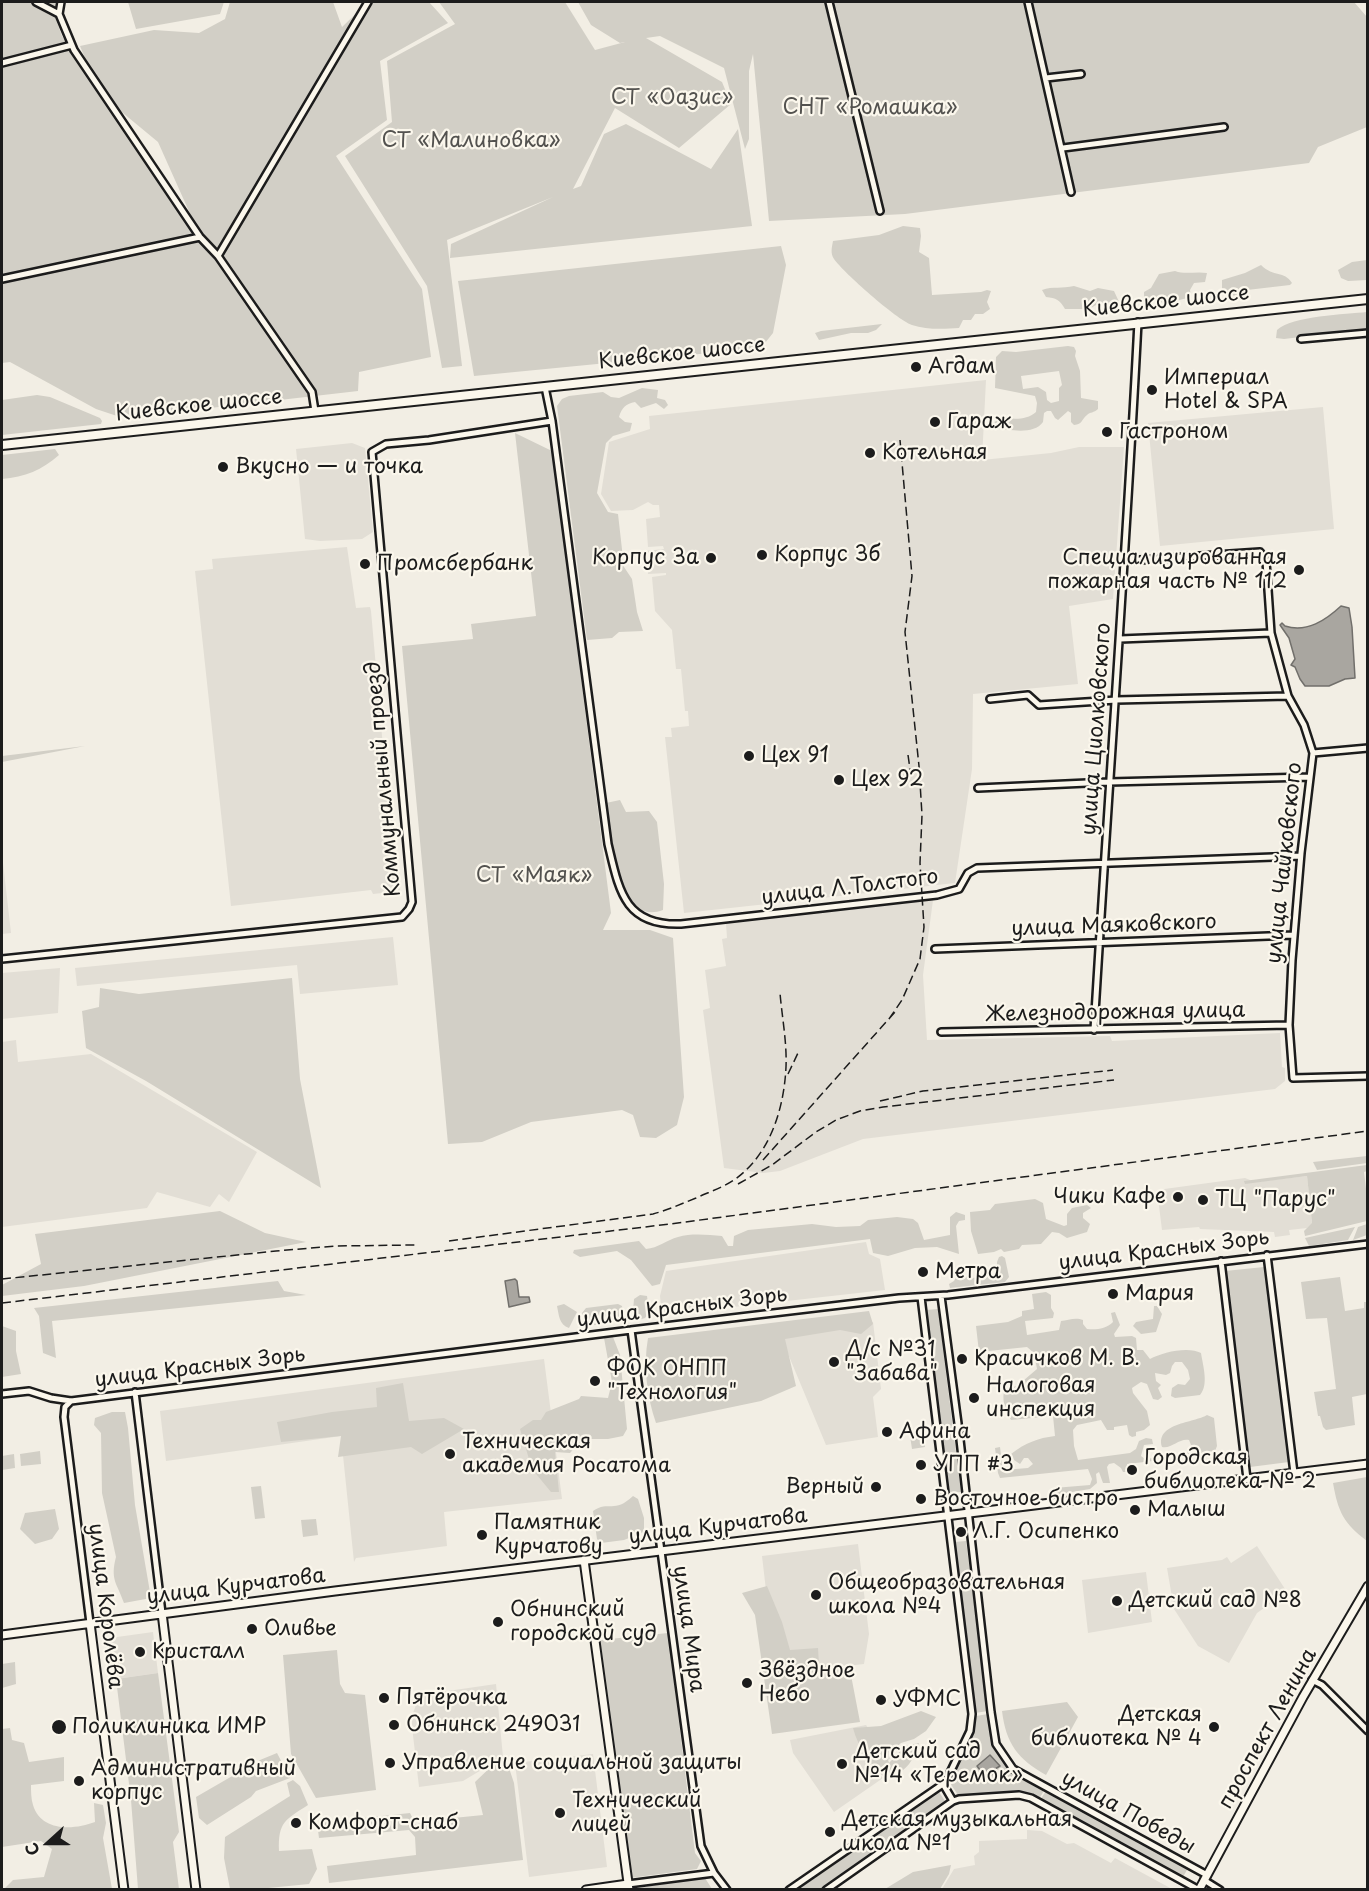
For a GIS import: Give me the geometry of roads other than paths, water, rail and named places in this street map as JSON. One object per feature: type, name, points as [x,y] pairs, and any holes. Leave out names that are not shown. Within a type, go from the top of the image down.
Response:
[{"type":"highway","name":"Киевское шоссе","points":[[2,445],[1368,299]]},
{"type":"main road","name":"улица Курчатова","points":[[2,1635],[584,1560],[1368,1464]]},
{"type":"main road","points":[[584,1560],[629,1887],[586,1890]]},
{"type":"main road","name":"проспект Ленина","points":[[1199,1890],[1312,1680],[1368,1586]]},
{"type":"main road","points":[[162,1613],[196,1890]]},
{"type":"main road","name":"улица Королёва","points":[[90,1623],[124,1890]]},
{"type":"street","points":[[36,2],[59,14]]},
{"type":"street","points":[[61,2],[59,14],[72,45],[200,237],[218,256],[312,392],[315,411]]},
{"type":"street","points":[[218,256],[368,2]]},
{"type":"street","points":[[829,2],[880,211]]},
{"type":"street","points":[[1028,2],[1063,148],[1071,192]]},
{"type":"street","points":[[2,63],[72,45]]},
{"type":"street","points":[[1046,78],[1082,74]]},
{"type":"street","points":[[1063,148],[1224,127]]},
{"type":"street","points":[[2,279],[200,237]]},
{"type":"street","name":"улица Циолковского","points":[[1094,1030],[1125,561],[1138,322]]},
{"type":"street","points":[[1301,339],[1368,333]]},
{"type":"street","points":[[545,387],[552,421]]},
{"type":"street","name":"улица Л.Толстого","points":[[552,421],[608,844],[624,900],[639,915],[649,921],[681,924],[937,896],[959,889],[968,873],[977,868],[1300,856]]},
{"type":"street","name":"Коммунальный проезд","points":[[2,958],[402,917],[412,902],[372,452],[386,444],[433,440],[552,421]]},
{"type":"street","name":"улица Чайковского","points":[[1125,561],[1260,552],[1266,561],[1271,633],[1288,696],[1304,725],[1313,753],[1300,856],[1294,935],[1289,1025],[1293,1078],[1368,1076]]},
{"type":"street","points":[[1120,639],[1271,633]]},
{"type":"street","points":[[990,699],[1028,694],[1039,705],[1116,700],[1288,696]]},
{"type":"street","points":[[1313,753],[1368,748]]},
{"type":"street","points":[[978,788],[1309,777]]},
{"type":"street","name":"улица Маяковского","points":[[935,950],[1294,935]]},
{"type":"street","name":"Железнодорожная улица","points":[[941,1032],[1289,1025]]},
{"type":"street","name":"улица Красных Зорь","points":[[2,1394],[29,1391],[71,1401],[631,1330],[899,1298],[941,1296],[1368,1244]]},
{"type":"street","points":[[1267,1255],[1294,1473]]},
{"type":"street","points":[[1221,1261],[1247,1479]]},
{"type":"street","name":"улица Победы","points":[[941,1296],[996,1744],[1009,1764],[1022,1774],[1205,1878],[1220,1890]]},
{"type":"street","points":[[789,1890],[943,1784],[972,1723],[921,1297]]},
{"type":"street","name":"улица Мира","points":[[631,1330],[701,1846],[714,1872],[727,1890]]},
{"type":"street","points":[[135,1392],[162,1613]]},
{"type":"street","name":"улица Королёва","points":[[71,1401],[65,1407],[64,1417],[90,1623]]},
{"type":"street","points":[[1312,1680],[1322,1685],[1368,1731]]},
{"type":"street","points":[[826,1890],[953,1801],[943,1784]]},
{"type":"street","name":"улица Победы","points":[[953,1801],[1025,1796],[1199,1890]]},
{"type":"street","points":[[629,1887],[638,1883],[714,1872]]},
{"type":"railway","points":[[889,1019],[902,1000],[920,959],[924,927],[920,863],[922,815],[919,766],[905,632],[912,576],[900,440]]},
{"type":"railway","points":[[908,755],[911,776]]},
{"type":"railway","points":[[449,1241],[653,1214],[720,1188],[734,1180],[757,1158],[766,1144],[773,1130],[782,1099],[786,1058],[780,993]]},
{"type":"railway","points":[[763,1160],[895,1012]]},
{"type":"railway","points":[[788,1074],[798,1053]]},
{"type":"railway","points":[[880,1101],[923,1091],[1113,1070]]},
{"type":"railway","points":[[738,1184],[772,1165],[836,1120],[860,1111],[1114,1080]]},
{"type":"railway","points":[[2,1303],[670,1224],[1368,1131]]},
{"type":"railway","points":[[2,1279],[335,1246],[415,1245]]},
{"type":"place","name":"Агдам","points":[[916,367]]},
{"type":"place","name":"Империал Hotel & SPA","points":[[1152,390]]},
{"type":"place","name":"Гараж","points":[[935,422]]},
{"type":"place","name":"Гастроном","points":[[1107,432]]},
{"type":"place","name":"Котельная","points":[[870,453]]},
{"type":"place","name":"Вкусно — и точка","points":[[223,467]]},
{"type":"place","name":"Корпус 3б","points":[[762,555]]},
{"type":"place","name":"Корпус 3a","points":[[711,558]]},
{"type":"place","name":"Промсбербанк","points":[[365,564]]},
{"type":"place","name":"Специализированная пожарная часть № 112","points":[[1299,570]]},
{"type":"place","name":"Цех 91","points":[[749,756]]},
{"type":"place","name":"Цех 92","points":[[839,780]]},
{"type":"place","name":"Чики Кафе","points":[[1178,1197]]},
{"type":"place","name":"ТЦ \"Парус\"","points":[[1203,1200]]},
{"type":"place","name":"Метра","points":[[923,1272]]},
{"type":"place","name":"Мария","points":[[1113,1294]]},
{"type":"place","name":"Красичков М. В.","points":[[962,1359]]},
{"type":"place","name":"Д/с №31 \"Забава\"","points":[[834,1362]]},
{"type":"place","name":"ФОК ОНПП \"Технология\"","points":[[595,1381]]},
{"type":"place","name":"Налоговая инспекция","points":[[974,1398]]},
{"type":"place","name":"Афина","points":[[887,1432]]},
{"type":"place","name":"Техническая академия Росатома","points":[[450,1454]]},
{"type":"place","name":"УПП #3","points":[[921,1465]]},
{"type":"place","name":"Городская библиотека № 2","points":[[1132,1470]]},
{"type":"place","name":"Верный","points":[[876,1487]]},
{"type":"place","name":"Восточное бистро","points":[[921,1499]]},
{"type":"place","name":"Малыш","points":[[1135,1510]]},
{"type":"place","name":"Л.Г. Осипенко","points":[[961,1532]]},
{"type":"place","name":"Памятник Курчатову","points":[[482,1535]]},
{"type":"place","name":"Общеобразовательная школа №4","points":[[816,1595]]},
{"type":"place","name":"Детский сад №8","points":[[1117,1601]]},
{"type":"place","name":"Обнинский городской суд","points":[[498,1622]]},
{"type":"place","name":"Оливье","points":[[252,1629]]},
{"type":"place","name":"Кристалл","points":[[140,1652]]},
{"type":"place","name":"Звёздное Небо","points":[[747,1683]]},
{"type":"place","name":"Пятёрочка","points":[[384,1698]]},
{"type":"place","name":"УФМС","points":[[881,1700]]},
{"type":"place","name":"Обнинск 249031","points":[[394,1725]]},
{"type":"place","name":"Поликлиника ИМР","points":[[59,1727]]},
{"type":"place","name":"Детская библиотека № 4","points":[[1214,1727]]},
{"type":"place","name":"Управление социальной защиты","points":[[390,1763]]},
{"type":"place","name":"Детский сад №14 «Теремок»","points":[[842,1764]]},
{"type":"place","name":"Административный корпус","points":[[79,1781]]},
{"type":"place","name":"Технический лицей","points":[[560,1813]]},
{"type":"place","name":"Комфорт-снаб","points":[[296,1823]]},
{"type":"place","name":"Детская музыкальная школа №1","points":[[830,1832]]},
{"type":"park label","name":"СТ «Оазис»","points":[[672,98]]},
{"type":"park label","name":"СНТ «Ромашка»","points":[[870,108]]},
{"type":"park label","name":"СТ «Малиновка»","points":[[471,141]]},
{"type":"park label","name":"СТ «Маяк»","points":[[534,876]]}]
